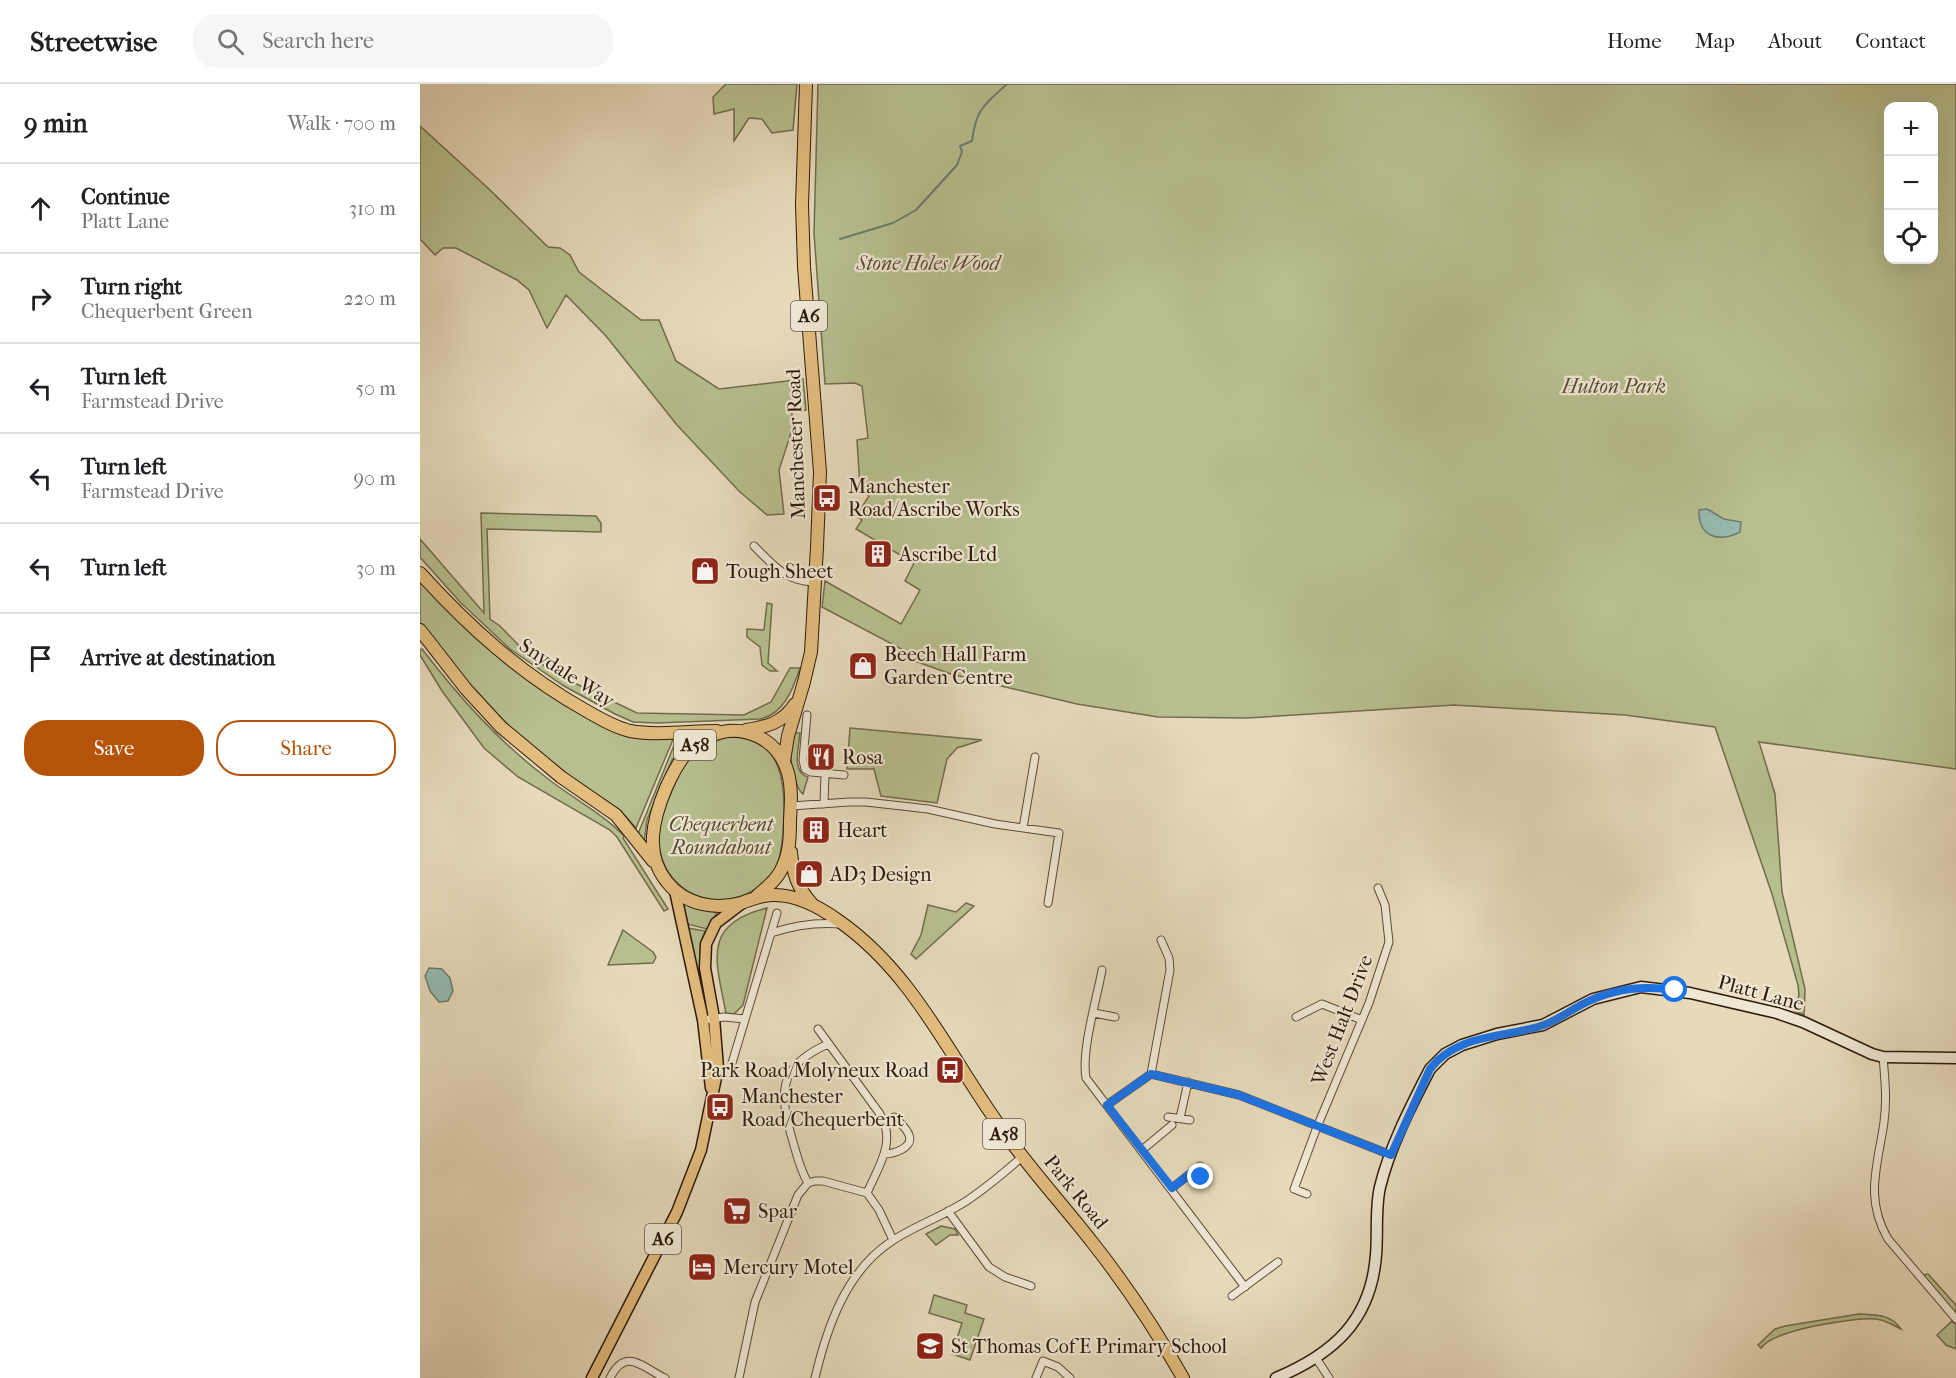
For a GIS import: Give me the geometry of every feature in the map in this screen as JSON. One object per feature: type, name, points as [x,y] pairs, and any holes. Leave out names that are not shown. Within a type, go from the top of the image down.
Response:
[{"type":"highway","name":"Manchester Road","points":[[784,761],[788,736],[811,652],[820,472],[803,233],[806,84]]},
{"type":"highway","name":"Snydale Way","points":[[420,573],[451,607],[503,655],[558,695],[611,724],[643,732],[726,731]]},
{"type":"highway","name":"A58","points":[[420,630],[466,690],[501,727],[561,777],[616,815],[658,867],[666,882],[688,899],[713,906],[744,902],[757,896],[778,875],[788,853],[790,781],[784,761],[766,741],[756,734],[741,730],[726,731],[712,735],[690,748],[673,771],[653,824],[652,838],[658,867]]},
{"type":"highway","name":"Manchester Road","points":[[741,730],[764,727],[780,720],[793,708],[801,693]]},
{"type":"highway","name":"Park Road","points":[[790,836],[793,874],[799,889],[812,904],[843,924],[873,948],[898,975],[947,1044],[1002,1131],[1114,1271],[1162,1342],[1183,1378]]},
{"type":"highway","name":"Park Road","points":[[757,896],[785,896],[812,904]]},
{"type":"main road","name":"A6","points":[[675,891],[708,1019]]},
{"type":"main road","name":"A6","points":[[592,1378],[677,1212],[695,1169],[706,1132],[712,1092],[705,969],[706,944],[716,922],[744,902]]},
{"type":"street","points":[[754,546],[777,570],[802,582],[815,582]]},
{"type":"street","points":[[807,715],[804,765],[808,771],[844,775]]},
{"type":"street","points":[[1023,828],[1035,757]]},
{"type":"street","points":[[824,804],[825,774]]},
{"type":"street","points":[[791,806],[866,802],[928,809],[995,824],[1059,833],[1048,903]]},
{"type":"street","name":"West Halt Drive","points":[[1307,1194],[1294,1189],[1317,1127],[1362,1020],[1389,942],[1384,905],[1378,888]]},
{"type":"street","points":[[732,1063],[777,913]]},
{"type":"street","points":[[771,933],[798,925],[843,924]]},
{"type":"street","points":[[1107,1105],[1151,1074],[1170,970],[1169,958],[1161,940]]},
{"type":"street","points":[[1102,970],[1085,1071],[1086,1078],[1172,1188],[1245,1287]]},
{"type":"street","name":"Platt Lane","points":[[1276,1378],[1316,1358],[1344,1336],[1367,1295],[1376,1256],[1378,1198],[1391,1155],[1430,1069],[1445,1054],[1462,1046],[1543,1025],[1587,1002],[1634,988],[1650,987],[1682,991],[1777,1013],[1883,1057],[1956,1058]]},
{"type":"street","points":[[1296,1017],[1322,1004],[1362,1020]]},
{"type":"street","points":[[1094,1013],[1115,1017]]},
{"type":"street","points":[[708,1019],[731,1017],[745,1020]]},
{"type":"street","points":[[818,1029],[885,1122],[888,1134],[884,1154],[867,1193]]},
{"type":"street","points":[[808,1183],[801,1169],[785,1114],[785,1086],[790,1071],[803,1057],[828,1044]]},
{"type":"street","points":[[1883,1057],[1887,1086],[1874,1185],[1877,1214],[1888,1239],[1956,1319]]},
{"type":"street","points":[[1151,1074],[1248,1098],[1391,1155]]},
{"type":"street","points":[[1180,1118],[1188,1082]]},
{"type":"street","points":[[884,1154],[897,1153],[907,1145],[910,1138],[894,1117],[885,1122]]},
{"type":"street","points":[[1168,1117],[1190,1120]]},
{"type":"street","points":[[1142,1150],[1172,1125]]},
{"type":"street","points":[[815,1378],[827,1333],[845,1295],[862,1268],[893,1240],[977,1193],[1022,1157]]},
{"type":"street","points":[[1172,1188],[1198,1168],[1201,1177]]},
{"type":"street","points":[[738,1378],[756,1302],[798,1195],[808,1183],[823,1181],[867,1193],[879,1210],[893,1240]]},
{"type":"street","points":[[948,1211],[989,1267],[1005,1277],[1031,1286]]},
{"type":"street","points":[[1232,1296],[1278,1262]]},
{"type":"street","points":[[1316,1358],[1329,1378]]},
{"type":"street","points":[[610,1378],[614,1369],[630,1361],[665,1378]]},
{"type":"street","points":[[1036,1378],[1043,1361],[1058,1367],[1070,1378]]},
{"type":"green space","points":[[726,84],[797,84],[793,130],[772,133],[762,119],[749,118],[734,141],[734,109],[714,114],[713,97]]},
{"type":"green space","name":"Hulton Park","points":[[818,84],[1956,84],[1956,769],[1759,742],[1775,794],[1782,892],[1805,989],[1804,1015],[1795,1011],[1799,995],[1798,985],[1772,894],[1715,727],[1625,715],[1454,705],[1247,718],[1158,717],[1077,704],[951,674],[909,659],[911,654],[822,607],[825,581],[901,624],[920,590],[905,581],[914,563],[856,529],[862,520],[856,516],[869,496],[860,488],[857,440],[868,438],[862,386],[855,383],[825,384],[814,233]]},
{"type":"green space","points":[[420,126],[548,247],[560,248],[570,255],[579,272],[641,320],[659,320],[676,361],[719,389],[803,379],[806,410],[792,412],[792,430],[779,470],[784,514],[767,515],[739,491],[677,425],[606,336],[566,295],[547,328],[529,290],[517,280],[456,248],[443,248],[435,255],[420,239]]},
{"type":"green space","points":[[481,513],[596,516],[601,523],[601,532],[487,529],[490,619],[500,626],[529,656],[562,677],[637,713],[744,715],[771,702],[790,668],[800,668],[786,700],[775,712],[760,719],[633,722],[564,686],[510,649],[460,602],[420,557],[420,539],[484,613]]},
{"type":"green space","points":[[420,579],[505,663],[535,684],[600,724],[674,737],[636,828],[620,810],[563,772],[514,732],[450,663],[420,623]]},
{"type":"green space","points":[[767,603],[772,604],[768,663],[777,671],[770,671],[762,665],[760,647],[747,637],[747,629],[764,630]]},
{"type":"green space","points":[[422,649],[465,701],[512,749],[624,836],[623,838],[668,909],[664,911],[617,837],[610,830],[518,777],[484,748],[442,691],[420,655]]},
{"type":"green space","points":[[850,728],[982,740],[957,748],[947,759],[937,803],[881,796],[874,769],[847,769]]},
{"type":"green space","points":[[794,733],[800,733],[797,758],[799,770],[808,777],[803,794],[796,782],[791,763]]},
{"type":"green space","points":[[696,737],[672,760],[647,820],[644,843],[638,834],[677,738]]},
{"type":"green space","name":"Chequerbent Roundabout","points":[[727,737],[744,738],[768,750],[780,772],[784,816],[781,851],[772,873],[765,882],[745,895],[721,900],[698,896],[679,885],[666,868],[658,837],[661,816],[688,760],[702,748]]},
{"type":"green space","points":[[682,903],[716,912],[707,929],[687,924]]},
{"type":"green space","points":[[966,903],[974,906],[916,959],[911,954],[921,935],[928,905],[956,912]]},
{"type":"green space","points":[[767,908],[743,1005],[734,1014],[726,1013],[717,961],[722,935],[731,924],[746,915]]},
{"type":"green space","points":[[688,928],[705,931],[700,953],[707,1009],[704,1007]]},
{"type":"green space","points":[[623,930],[653,952],[656,957],[653,963],[608,965]]},
{"type":"green space","points":[[941,1226],[955,1229],[958,1235],[950,1235],[936,1245],[926,1234]]},
{"type":"green space","points":[[1928,1274],[1956,1305],[1956,1316],[1923,1275]]},
{"type":"green space","points":[[934,1295],[967,1305],[965,1313],[984,1319],[970,1360],[952,1354],[962,1323],[929,1313]]},
{"type":"green space","points":[[1859,1314],[1888,1318],[1901,1329],[1879,1320],[1850,1320],[1797,1330],[1768,1342],[1761,1348],[1758,1345],[1775,1329]]},
{"type":"green space","points":[[1952,1321],[1956,1325],[1956,1349],[1946,1345],[1937,1335]]},
{"type":"water","points":[[1707,509],[1724,519],[1741,522],[1740,532],[1718,537],[1706,532],[1702,526],[1699,510]]},
{"type":"water","points":[[429,968],[442,969],[450,978],[453,991],[448,1001],[439,1002],[430,991],[425,976]]},
{"type":"waterway","points":[[840,239],[893,223],[916,210],[957,165],[962,152],[960,146],[972,141],[982,108],[1007,84]]},
{"type":"place","name":"Manchester Road/Ascribe Works","points":[[827,498]]},
{"type":"place","name":"Ascribe Ltd","points":[[878,554]]},
{"type":"place","name":"Tough Sheet","points":[[705,571]]},
{"type":"place","name":"Beech Hall Farm Garden Centre","points":[[863,666]]},
{"type":"place","name":"Rosa","points":[[821,757]]},
{"type":"place","name":"Heart","points":[[816,830]]},
{"type":"place","name":"AD3 Design","points":[[809,874]]},
{"type":"place","name":"Park Road/Molyneux Road","points":[[950,1070]]},
{"type":"place","name":"Manchester Road/Chequerbent","points":[[720,1107]]},
{"type":"place","name":"Spar","points":[[737,1211]]},
{"type":"place","name":"Mercury Motel","points":[[702,1267]]},
{"type":"place","name":"St Thomas CofE Primary School","points":[[930,1346]]},
{"type":"route","points":[[1201,1177],[1195,1170],[1172,1188],[1107,1105],[1151,1074],[1239,1095],[1391,1155],[1430,1069],[1437,1060],[1451,1050],[1497,1035],[1543,1025],[1587,1002],[1604,996],[1641,987],[1675,990]]},
{"type":"park label","name":"Stone Holes Wood","points":[[928,263]]}]
